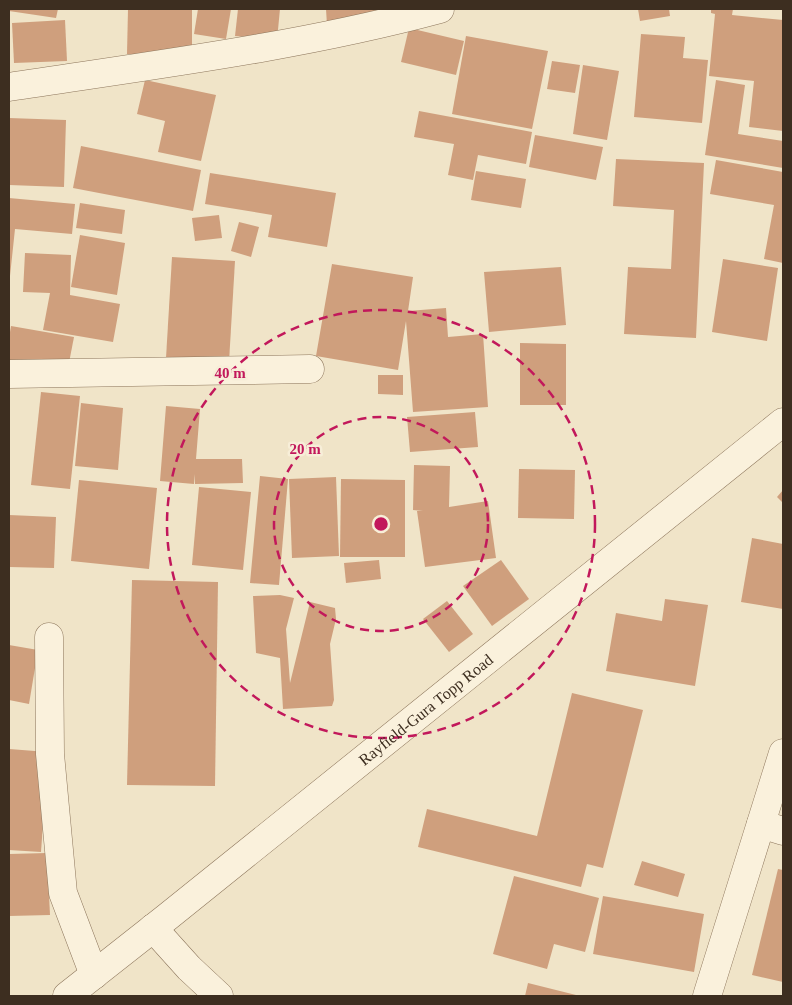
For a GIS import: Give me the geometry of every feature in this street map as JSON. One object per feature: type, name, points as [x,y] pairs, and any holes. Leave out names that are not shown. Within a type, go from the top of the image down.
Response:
[{"type":"street","points":[[9,87],[239,51],[398,20],[440,9]]},
{"type":"street","points":[[9,374],[310,370]]},
{"type":"street","name":"Rayfield-Gura Topp Road","points":[[67,996],[783,422]]},
{"type":"street","points":[[49,638],[50,754],[63,893],[94,975]]},
{"type":"street","points":[[707,996],[772,827],[783,753]]},
{"type":"street","points":[[153,928],[189,968],[219,996]]},
{"type":"building","points":[[9,9],[58,9],[56,18],[9,11]]},
{"type":"building","points":[[128,9],[192,9],[192,54],[127,54]]},
{"type":"building","points":[[198,9],[231,9],[226,39],[194,34]]},
{"type":"building","points":[[238,9],[280,9],[277,40],[235,36]]},
{"type":"building","points":[[326,9],[382,9],[382,22],[327,25]]},
{"type":"building","points":[[638,9],[669,9],[670,16],[640,21]]},
{"type":"building","points":[[711,9],[733,9],[732,15],[783,20],[783,131],[749,127],[754,81],[709,76],[715,14],[711,13]]},
{"type":"building","points":[[65,20],[67,61],[14,63],[12,23]]},
{"type":"building","points":[[409,28],[464,41],[456,75],[401,62]]},
{"type":"building","points":[[641,34],[685,37],[683,58],[708,60],[702,123],[634,117]]},
{"type":"building","points":[[466,36],[548,51],[532,129],[452,114]]},
{"type":"building","points":[[552,61],[580,65],[575,93],[547,89]]},
{"type":"building","points":[[583,65],[619,71],[607,140],[573,134]]},
{"type":"building","points":[[145,80],[216,95],[201,161],[158,152],[165,121],[137,114]]},
{"type":"building","points":[[716,80],[745,85],[738,134],[783,141],[783,168],[705,155]]},
{"type":"building","points":[[419,111],[532,132],[526,164],[478,155],[473,180],[448,175],[454,144],[414,137]]},
{"type":"building","points":[[9,118],[66,120],[64,187],[9,185]]},
{"type":"building","points":[[535,135],[603,147],[596,180],[529,167]]},
{"type":"building","points":[[81,146],[201,170],[193,211],[73,188]]},
{"type":"building","points":[[616,159],[704,163],[696,338],[624,334],[628,267],[671,269],[674,210],[613,206]]},
{"type":"building","points":[[716,160],[783,172],[783,263],[764,259],[774,205],[710,194]]},
{"type":"building","points":[[476,171],[526,179],[521,208],[471,200]]},
{"type":"building","points":[[210,173],[336,193],[327,247],[268,237],[272,215],[205,204]]},
{"type":"building","points":[[9,198],[75,204],[72,234],[15,229],[10,276],[9,276]]},
{"type":"building","points":[[80,203],[125,210],[122,234],[76,228]]},
{"type":"building","points":[[219,215],[222,238],[195,241],[192,218]]},
{"type":"building","points":[[239,222],[259,227],[251,257],[231,251]]},
{"type":"building","points":[[80,235],[125,243],[117,295],[71,287]]},
{"type":"building","points":[[25,253],[71,255],[70,295],[120,304],[113,342],[43,330],[50,293],[23,292]]},
{"type":"building","points":[[172,257],[235,261],[229,362],[166,358]]},
{"type":"building","points":[[723,259],[778,268],[767,341],[712,332]]},
{"type":"building","points":[[332,264],[413,277],[408,311],[446,308],[448,337],[483,334],[488,407],[413,412],[406,321],[398,370],[316,356]]},
{"type":"building","points":[[561,267],[566,325],[489,332],[484,272]]},
{"type":"building","points":[[11,326],[74,337],[67,373],[9,363]]},
{"type":"building","points":[[520,343],[566,344],[566,405],[520,405]]},
{"type":"building","points":[[378,375],[403,375],[403,395],[378,394]]},
{"type":"building","points":[[41,392],[80,396],[70,489],[31,485]]},
{"type":"building","points":[[81,403],[123,408],[118,470],[75,466]]},
{"type":"building","points":[[166,406],[200,409],[196,459],[242,459],[243,483],[195,484],[195,474],[194,484],[160,481]]},
{"type":"building","points":[[475,412],[478,447],[410,452],[407,417]]},
{"type":"building","points":[[414,465],[450,466],[449,507],[488,501],[496,558],[425,567],[417,511],[423,511],[413,510]]},
{"type":"building","points":[[519,469],[575,470],[574,519],[518,518]]},
{"type":"building","points":[[260,476],[288,479],[279,585],[250,583]]},
{"type":"building","points":[[336,477],[339,556],[292,558],[289,479]]},
{"type":"building","points":[[341,479],[405,480],[405,557],[340,557]]},
{"type":"building","points":[[79,480],[157,488],[149,569],[71,561]]},
{"type":"building","points":[[199,487],[251,492],[243,570],[192,565]]},
{"type":"building","points":[[783,490],[783,503],[777,497]]},
{"type":"building","points":[[9,515],[56,517],[54,568],[9,567]]},
{"type":"building","points":[[752,538],[783,544],[783,609],[741,602]]},
{"type":"building","points":[[379,560],[381,579],[346,583],[344,563]]},
{"type":"building","points":[[501,560],[529,599],[492,626],[463,586]]},
{"type":"building","points":[[132,580],[218,582],[215,786],[127,785]]},
{"type":"building","points":[[280,595],[294,598],[286,629],[290,683],[310,602],[335,608],[336,619],[330,644],[334,700],[332,706],[283,709],[280,658],[256,653],[253,596]]},
{"type":"building","points":[[665,599],[708,605],[695,686],[606,671],[616,613],[662,621]]},
{"type":"building","points":[[447,601],[473,634],[449,652],[423,619]]},
{"type":"building","points":[[9,645],[38,650],[29,704],[9,700]]},
{"type":"building","points":[[572,693],[643,710],[603,868],[587,864],[581,887],[418,847],[427,809],[537,836]]},
{"type":"building","points":[[9,749],[48,752],[41,852],[9,850]]},
{"type":"building","points":[[47,853],[50,915],[9,916],[9,854]]},
{"type":"building","points":[[642,861],[685,874],[678,897],[634,885]]},
{"type":"building","points":[[778,869],[783,870],[783,982],[752,975]]},
{"type":"building","points":[[514,876],[599,898],[585,952],[554,944],[547,969],[493,954]]},
{"type":"building","points":[[603,896],[704,914],[694,972],[593,954]]},
{"type":"building","points":[[528,983],[580,996],[525,996]]}]
